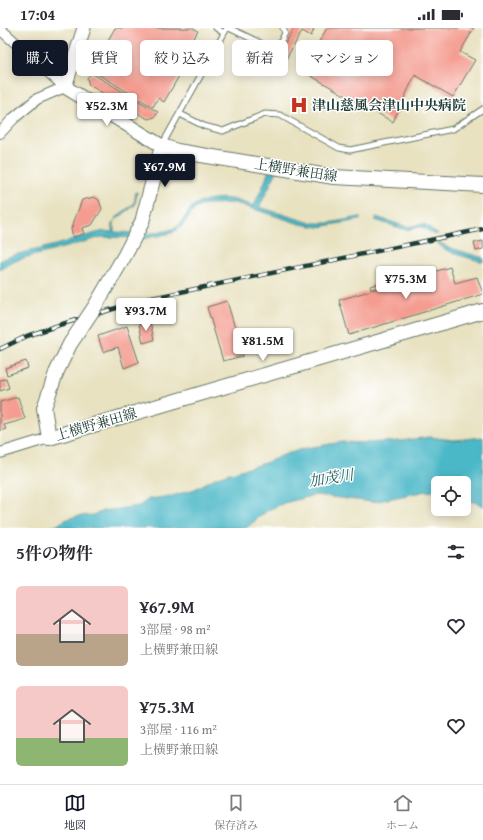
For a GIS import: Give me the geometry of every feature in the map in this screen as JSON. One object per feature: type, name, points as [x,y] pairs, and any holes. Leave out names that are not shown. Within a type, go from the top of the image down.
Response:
[{"type":"main road","name":"上横野兼田線","points":[[483,185],[334,178],[176,151],[162,146],[142,222],[94,308],[70,344],[56,373],[44,408],[49,438],[483,311]]},
{"type":"street","points":[[65,87],[84,28]]},
{"type":"street","points":[[0,30],[65,87],[162,146]]},
{"type":"street","points":[[0,133],[14,118],[37,98],[65,87]]},
{"type":"street","points":[[0,453],[49,438]]},
{"type":"lane","points":[[216,28],[227,30],[271,48],[279,45],[284,33],[283,28]]},
{"type":"lane","points":[[162,146],[227,30]]},
{"type":"lane","points":[[180,114],[204,126],[223,131],[265,114],[280,115],[339,148],[350,150],[453,129],[483,109]]},
{"type":"water","points":[[271,164],[279,167],[259,207],[311,223],[329,223],[360,217],[360,220],[319,227],[300,224],[235,203],[207,204],[194,210],[181,227],[172,233],[146,238],[101,237],[27,257],[15,261],[0,270],[0,261],[11,256],[104,231],[112,232],[114,222],[114,232],[160,232],[168,231],[178,226],[190,209],[199,203],[221,198],[236,200],[254,206]]},
{"type":"water","points":[[137,192],[135,205],[114,222],[116,218],[134,204]]},
{"type":"water","points":[[376,217],[407,227],[424,224],[438,234],[433,234],[423,227],[406,230],[375,220]]},
{"type":"water","points":[[439,242],[447,247],[483,258],[483,262],[446,250],[437,243]]},
{"type":"water","name":"加茂川","points":[[429,437],[454,440],[483,437],[483,507],[478,503],[471,502],[471,476],[431,476],[431,491],[426,491],[373,502],[315,495],[284,503],[268,510],[246,528],[45,528],[56,526],[65,520],[77,516],[94,515],[103,511],[139,506],[149,499],[172,496],[195,489],[217,477],[265,463],[286,454],[307,448],[342,442],[365,443],[400,441]]},
{"type":"building","points":[[115,28],[193,28],[198,31],[193,40],[140,40],[140,76],[179,76],[164,102],[158,98],[153,107],[101,76],[132,76],[132,40],[108,40]]},
{"type":"building","points":[[294,28],[314,29],[311,36],[302,31],[288,56],[287,40]]},
{"type":"building","points":[[327,28],[474,28],[460,52],[475,60],[453,97],[415,75],[393,122],[311,76],[393,76],[393,40],[320,40]]},
{"type":"building","points":[[89,76],[96,76],[158,112],[155,117],[148,119],[89,85],[87,78]]},
{"type":"building","points":[[94,197],[99,200],[102,209],[92,225],[82,228],[84,234],[73,237],[71,229],[82,200]]},
{"type":"building","points":[[483,241],[483,249],[476,251],[474,243]]},
{"type":"building","points":[[450,267],[455,283],[477,277],[483,294],[349,335],[339,300]]},
{"type":"building","points":[[428,269],[429,272],[416,276],[415,273]]},
{"type":"building","points":[[384,282],[385,285],[371,289],[370,286]]},
{"type":"building","points":[[227,301],[243,356],[223,361],[207,307]]},
{"type":"building","points":[[150,321],[154,340],[143,343],[139,324]]},
{"type":"building","points":[[127,326],[139,362],[124,368],[118,347],[103,352],[98,336]]},
{"type":"building","points":[[26,361],[28,368],[7,375],[5,368]]},
{"type":"building","points":[[6,379],[9,388],[0,391],[0,380]]},
{"type":"building","points":[[18,397],[25,419],[4,425],[6,429],[0,431],[0,402]]},
{"type":"railway","points":[[0,349],[27,336],[59,325],[147,299],[483,229]]},
{"type":"place","name":"津山慈風会津山中央病院","points":[[299,105]]}]
